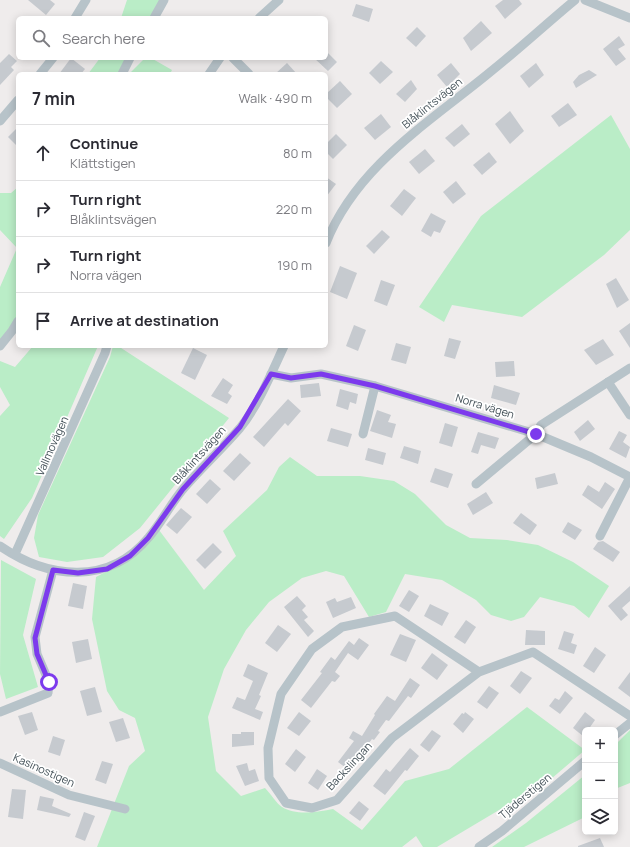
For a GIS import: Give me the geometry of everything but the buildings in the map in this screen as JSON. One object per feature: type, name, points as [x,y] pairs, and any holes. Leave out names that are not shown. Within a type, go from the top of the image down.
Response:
[{"type":"street","points":[[76,16],[86,0]]},
{"type":"street","points":[[155,16],[164,0]]},
{"type":"street","points":[[261,16],[279,0]]},
{"type":"street","name":"Blåklintsvägen","points":[[328,238],[333,226],[354,191],[378,164],[490,73],[575,0]]},
{"type":"street","points":[[585,0],[630,18]]},
{"type":"street","points":[[42,72],[51,60]]},
{"type":"street","points":[[123,72],[129,60]]},
{"type":"street","points":[[210,72],[218,60]]},
{"type":"street","points":[[235,60],[247,72]]},
{"type":"street","points":[[0,122],[16,102]]},
{"type":"street","points":[[0,346],[16,324]]},
{"type":"street","name":"Vallmovägen","points":[[15,554],[70,435],[106,353],[107,348]]},
{"type":"street","name":"Blåklintsvägen","points":[[0,546],[47,569],[78,573],[107,569],[130,556],[148,538],[183,489],[240,427],[271,374],[283,348]]},
{"type":"street","points":[[476,484],[536,434],[541,425],[630,368]]},
{"type":"street","name":"Norra vägen","points":[[271,374],[291,378],[321,374],[375,386],[536,434],[591,457],[630,477],[600,536]]},
{"type":"street","points":[[608,382],[630,415]]},
{"type":"street","points":[[363,434],[375,386]]},
{"type":"street","points":[[0,712],[48,693],[49,682],[37,654],[35,638],[53,570]]},
{"type":"street","name":"Backslingan","points":[[479,672],[395,616],[342,627],[312,649],[281,694],[268,748],[269,778],[286,803],[312,808],[337,800],[392,738],[479,672],[533,652],[630,716]]},
{"type":"street","points":[[618,732],[630,722]]},
{"type":"street","name":"Kasinostigen","points":[[0,763],[69,795],[125,808]]},
{"type":"street","name":"Tjäderstigen","points":[[479,847],[502,831],[583,763]]},
{"type":"green space","points":[[127,0],[164,0],[155,16],[122,16]]},
{"type":"green space","points":[[98,60],[129,60],[123,72],[90,72]]},
{"type":"green space","points":[[143,60],[154,60],[172,70],[171,72],[131,72]]},
{"type":"green space","points":[[611,115],[630,149],[630,230],[604,255],[522,317],[452,305],[444,322],[419,307],[481,216]]},
{"type":"green space","points":[[16,189],[16,247],[0,230],[0,193],[11,193]]},
{"type":"green space","points":[[16,250],[16,324],[0,346],[0,287]]},
{"type":"green space","points":[[31,348],[97,348],[32,498],[4,539],[0,536],[0,416],[10,405],[0,387],[0,361],[15,367]]},
{"type":"green space","points":[[112,348],[121,348],[229,418],[140,528],[103,557],[67,562],[39,557],[34,538],[38,515],[110,357]]},
{"type":"green space","points":[[290,457],[317,476],[360,476],[394,481],[415,494],[446,525],[470,538],[507,540],[538,545],[573,562],[609,586],[589,618],[574,606],[540,597],[524,617],[511,621],[491,615],[476,600],[442,580],[405,574],[386,612],[369,617],[344,576],[326,571],[302,578],[269,602],[246,630],[224,669],[208,717],[216,771],[241,796],[265,788],[282,807],[288,810],[294,812],[307,812],[333,809],[362,830],[405,781],[449,769],[527,707],[582,748],[582,753],[551,779],[437,847],[423,847],[416,836],[402,847],[97,847],[129,766],[145,751],[135,718],[119,710],[107,691],[92,619],[96,577],[132,558],[159,530],[204,590],[236,556],[223,531],[267,490],[279,467]]},
{"type":"green space","points":[[1,560],[36,579],[23,635],[38,687],[6,699],[0,674]]},
{"type":"green space","points":[[630,730],[630,783],[618,788],[618,763],[618,742]]},
{"type":"green space","points":[[582,777],[582,818],[524,847],[492,847],[526,823]]},
{"type":"route","points":[[49,682],[37,654],[35,638],[53,570],[78,573],[107,569],[130,556],[148,538],[183,489],[240,427],[254,406],[271,374],[291,378],[321,374],[375,386],[536,434]]}]
